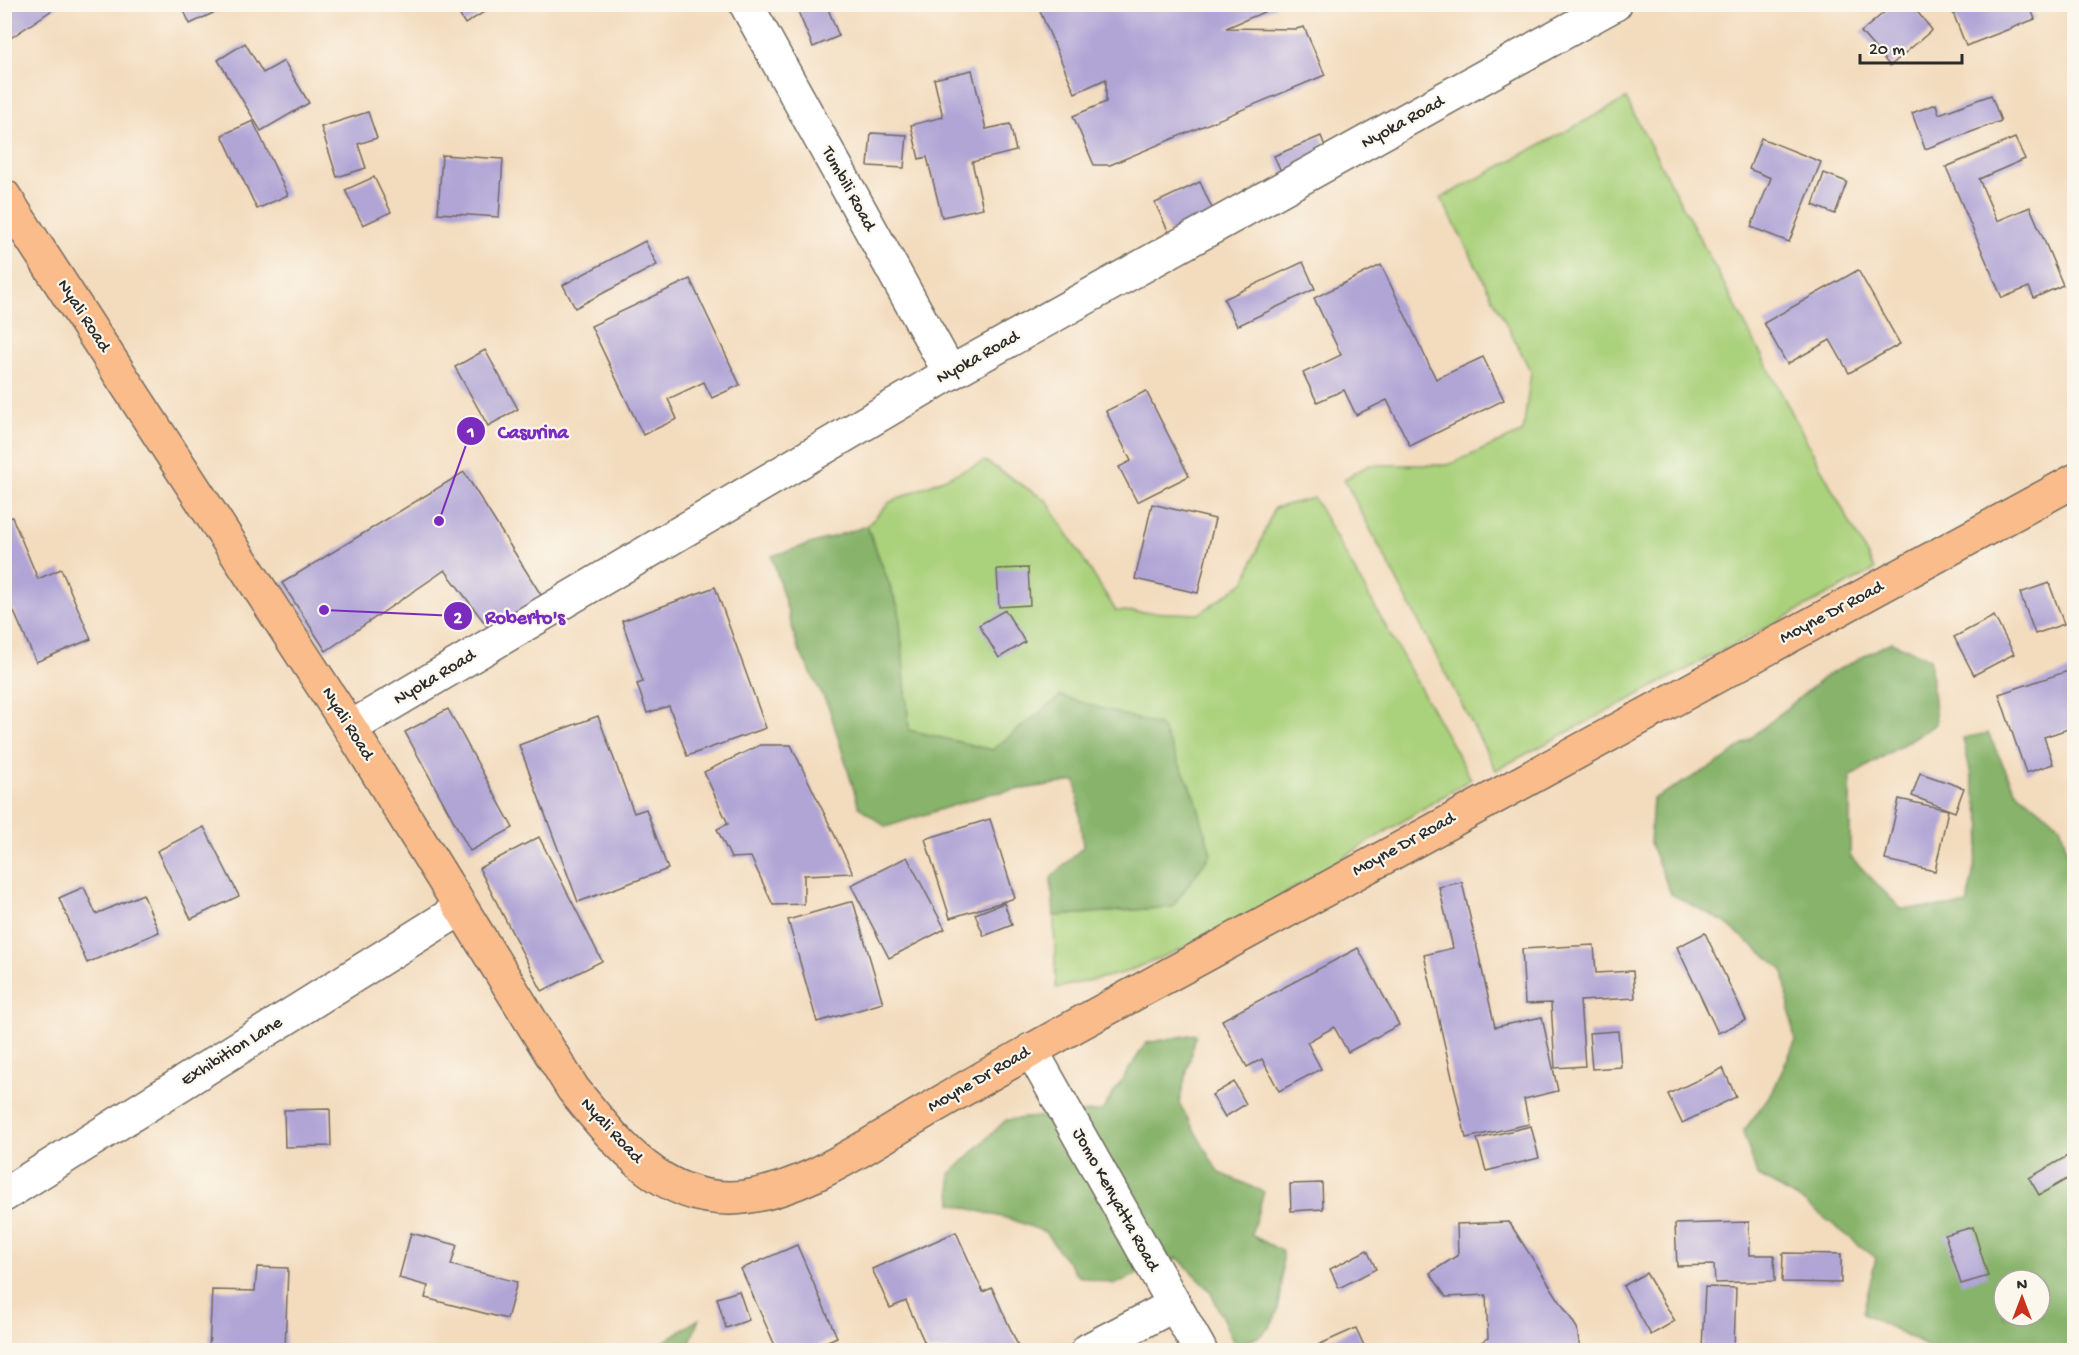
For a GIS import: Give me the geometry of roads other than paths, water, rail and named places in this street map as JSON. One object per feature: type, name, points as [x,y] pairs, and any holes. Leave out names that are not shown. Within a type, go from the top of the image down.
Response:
[{"type":"main road","name":"Nyali Road","points":[[4,196],[351,728],[460,909],[573,1089],[613,1138],[648,1171],[687,1193],[731,1198]]},
{"type":"main road","name":"Moyne Dr Road","points":[[731,1198],[795,1183],[837,1163],[1031,1050],[2074,481]]},
{"type":"street","name":"Tumbili Road","points":[[746,4],[950,373]]},
{"type":"street","name":"Nyoka Road","points":[[351,728],[950,373],[1615,4]]},
{"type":"street","name":"Exhibition Lane","points":[[4,1195],[460,909]]},
{"type":"street","name":"Jomo Kenyatta Road","points":[[1031,1050],[1200,1350]]},
{"type":"street","points":[[1088,1350],[1174,1305]]},
{"type":"place","name":"Casurina","points":[[439,521]]},
{"type":"place","name":"Roberto's","points":[[324,610]]}]
